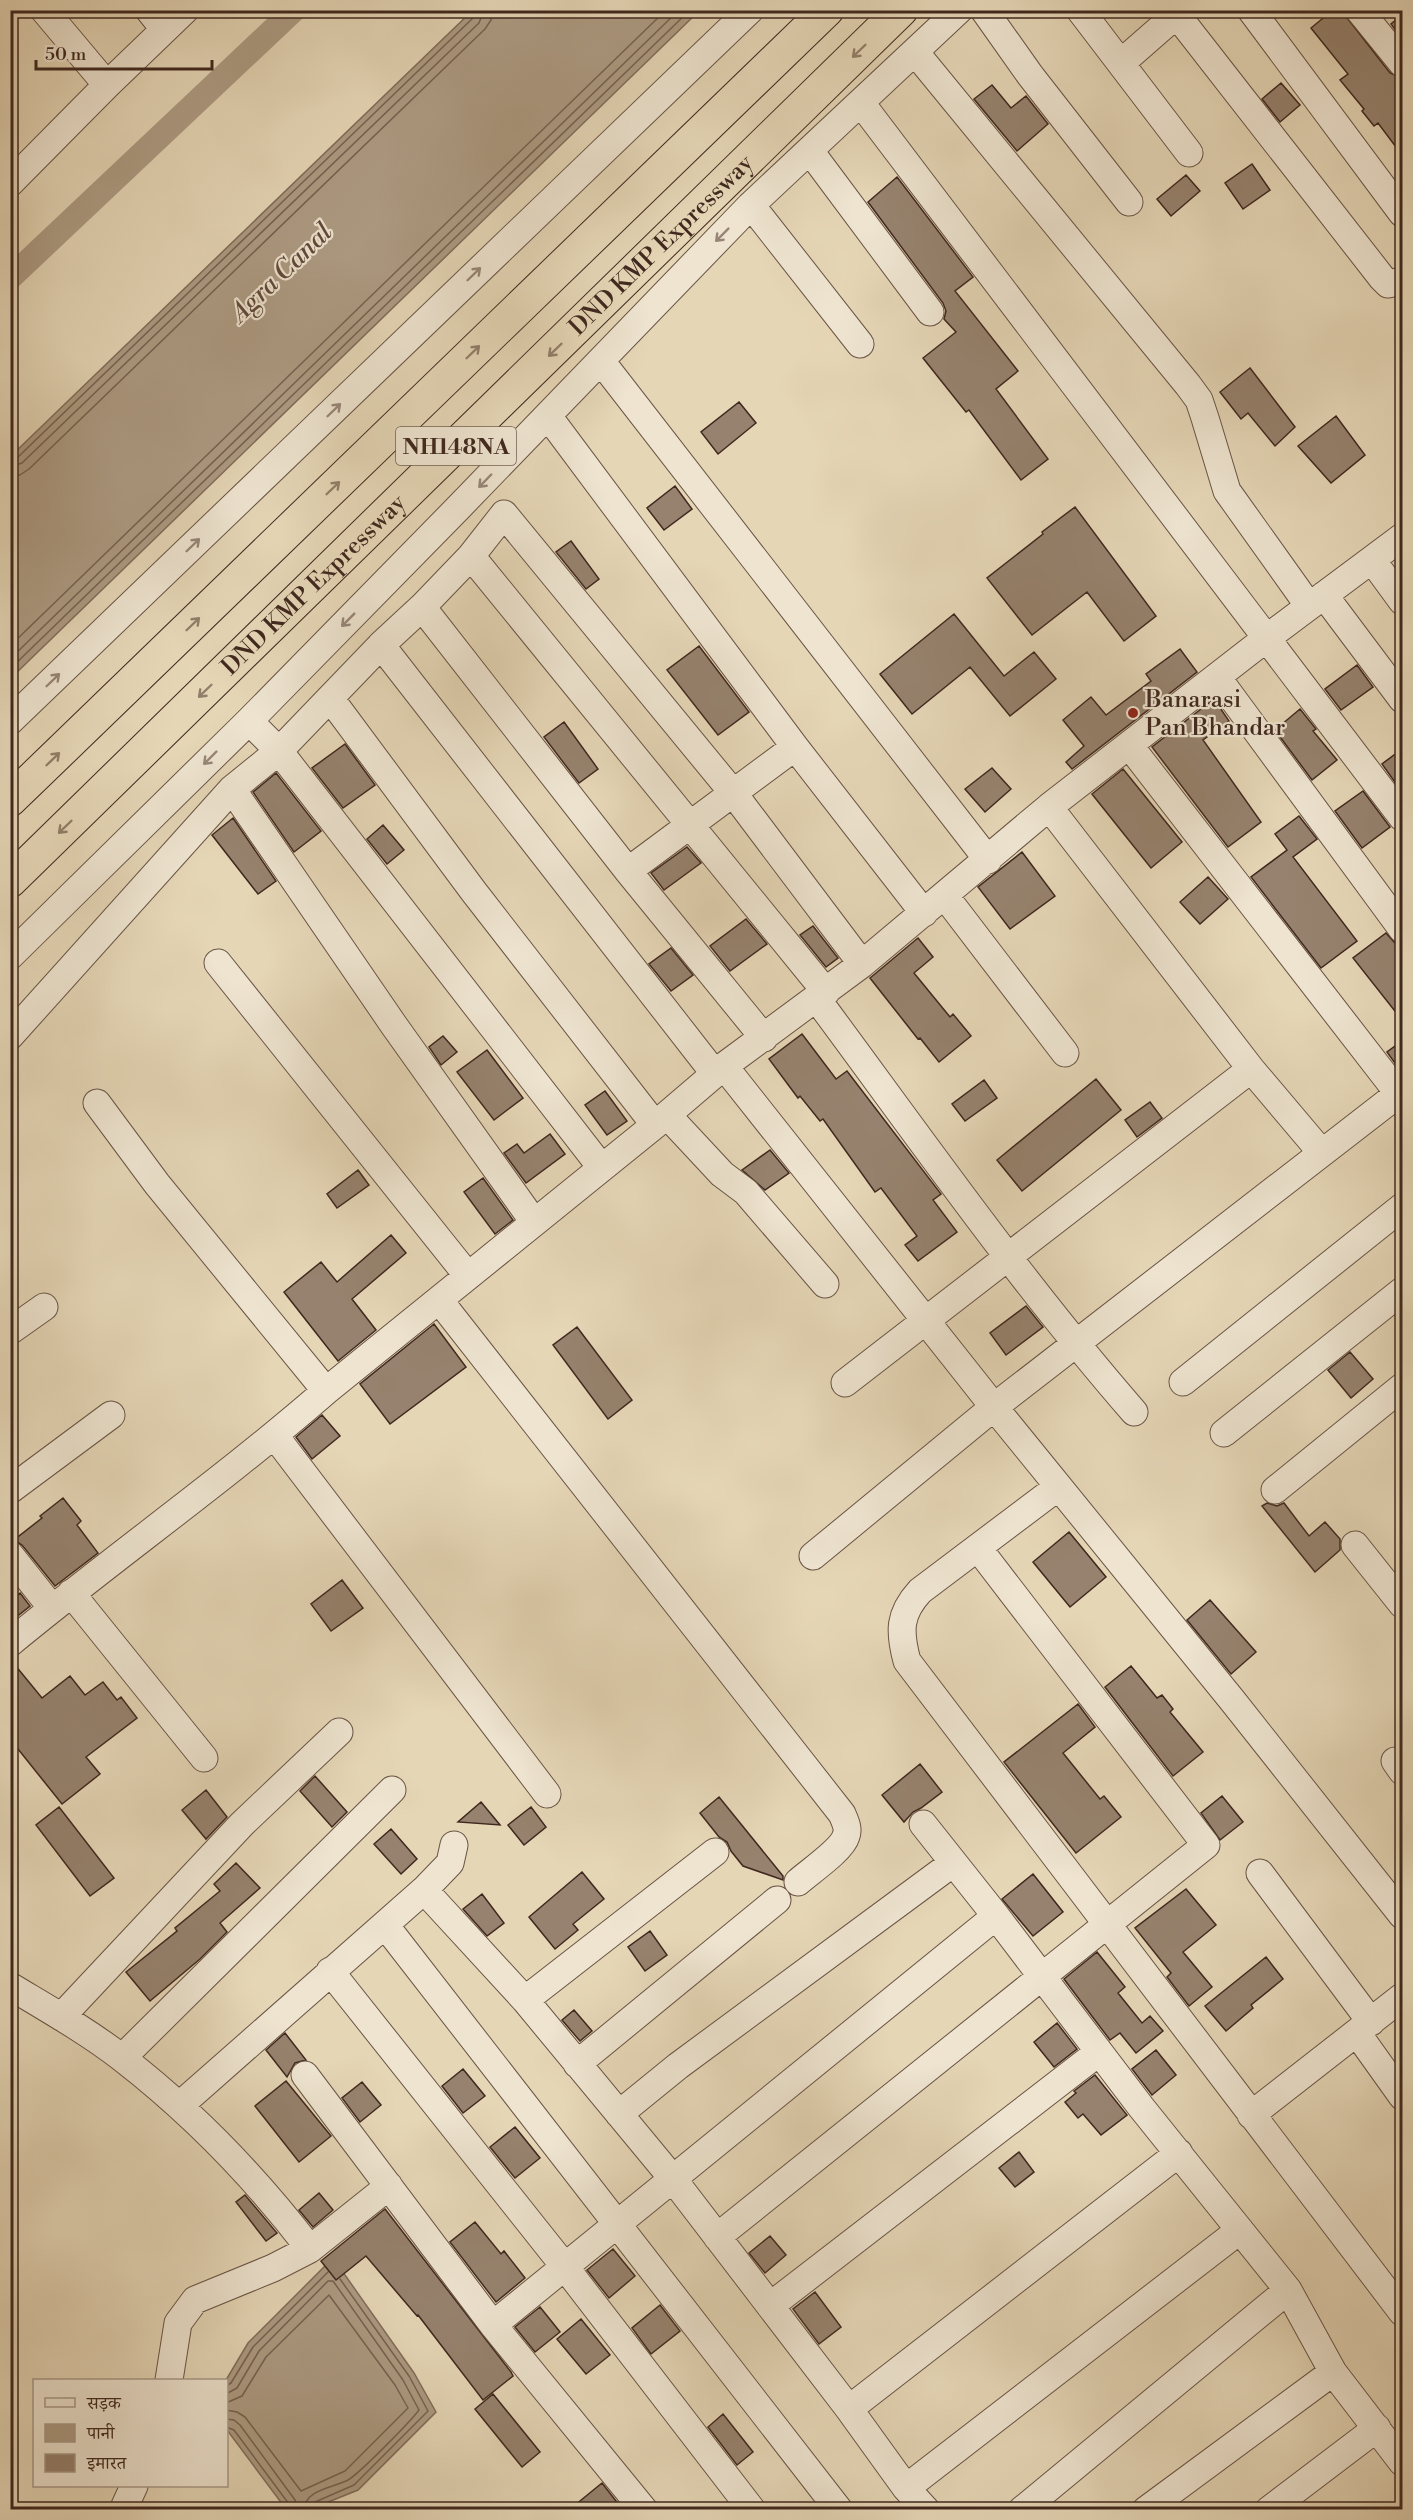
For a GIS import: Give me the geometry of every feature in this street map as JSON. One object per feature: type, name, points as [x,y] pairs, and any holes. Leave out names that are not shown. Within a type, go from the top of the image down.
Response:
[{"type":"highway","name":"NH148NA","points":[[10,800],[826,10]]},
{"type":"highway","name":"DND KMP Expressway","points":[[10,881],[901,10]]},
{"type":"street","points":[[44,10],[107,85]]},
{"type":"street","points":[[10,183],[107,85],[157,20],[185,10]]},
{"type":"street","points":[[10,721],[750,10]]},
{"type":"street","points":[[10,956],[249,721],[751,205],[959,10]]},
{"type":"street","points":[[984,10],[1030,75],[1129,202]]},
{"type":"street","points":[[1080,10],[1189,153]]},
{"type":"street","points":[[1251,10],[1402,213]]},
{"type":"street","points":[[1359,10],[1402,63]]},
{"type":"street","points":[[1121,63],[1175,13],[1382,278],[1388,284],[1402,281]]},
{"type":"street","points":[[915,52],[1188,385],[1198,400],[1205,418],[1227,491],[1317,601],[1402,699]]},
{"type":"street","points":[[861,103],[1268,637],[1402,817]]},
{"type":"street","points":[[810,151],[930,312]]},
{"type":"street","points":[[751,205],[860,344]]},
{"type":"street","points":[[601,361],[988,860]]},
{"type":"street","points":[[548,416],[795,747],[924,913]]},
{"type":"street","points":[[459,507],[477,548],[822,995],[1008,1256],[1075,1344],[1134,1412]]},
{"type":"street","points":[[10,1036],[232,789],[279,751],[381,645],[422,607],[477,548],[504,514],[734,794],[862,964]]},
{"type":"street","points":[[10,1643],[275,1436],[326,1391],[661,1120],[719,1070],[862,964],[1049,807],[1268,637],[1402,537]]},
{"type":"street","points":[[1372,560],[1402,602]]},
{"type":"street","points":[[422,607],[628,871],[764,1038]]},
{"type":"street","points":[[381,645],[719,1070],[927,1322],[1402,1915]]},
{"type":"street","points":[[1216,677],[1402,929]]},
{"type":"street","points":[[330,698],[474,892],[661,1120],[746,1192],[825,1284]]},
{"type":"street","points":[[249,721],[279,751],[601,1167]]},
{"type":"street","points":[[813,1556],[994,1407],[1401,1092],[1129,746]]},
{"type":"street","points":[[628,871],[795,747]]},
{"type":"street","points":[[232,789],[393,1024],[534,1222]]},
{"type":"street","points":[[1049,807],[1251,1069],[1322,1153]]},
{"type":"street","points":[[945,896],[1065,1053]]},
{"type":"street","points":[[218,963],[468,1276]]},
{"type":"street","points":[[845,1383],[927,1322],[1008,1256],[1251,1069]]},
{"type":"street","points":[[97,1103],[157,1184],[326,1391]]},
{"type":"street","points":[[1183,1382],[1402,1207]]},
{"type":"street","points":[[1224,1433],[1402,1291]]},
{"type":"street","points":[[439,1300],[842,1814],[846,1823],[846,1837],[798,1882]]},
{"type":"street","points":[[10,1331],[44,1307]]},
{"type":"street","points":[[1275,1490],[1402,1387]]},
{"type":"street","points":[[10,1490],[111,1415]]},
{"type":"street","points":[[275,1436],[547,1794]]},
{"type":"street","points":[[1058,1486],[921,1591],[910,1602],[901,1625],[901,1640],[907,1661],[1402,2312]]},
{"type":"street","points":[[1356,1545],[1402,1604]]},
{"type":"street","points":[[717,2237],[1206,1845],[978,1548]]},
{"type":"street","points":[[10,1555],[62,1601],[204,1758]]},
{"type":"street","points":[[61,2017],[242,1824],[339,1732]]},
{"type":"street","points":[[122,2058],[392,1790]]},
{"type":"street","points":[[923,1824],[1099,2052],[1288,2290],[1333,2372],[1402,2462]]},
{"type":"street","points":[[179,2106],[424,1890],[450,1863],[453,1845]]},
{"type":"street","points":[[525,2000],[715,1852]]},
{"type":"street","points":[[619,2114],[678,2066],[953,1863]]},
{"type":"street","points":[[1260,1873],[1364,2027],[1402,2096]]},
{"type":"street","points":[[424,1890],[525,2000],[673,2180],[849,2409],[906,2488],[926,2510]]},
{"type":"street","points":[[577,2064],[777,1900]]},
{"type":"street","points":[[493,2325],[996,1916]]},
{"type":"street","points":[[385,1925],[839,2510]]},
{"type":"street","points":[[330,1971],[565,2267],[752,2510]]},
{"type":"street","points":[[10,1986],[122,2058],[179,2106],[250,2175],[310,2248]]},
{"type":"street","points":[[1251,2115],[1402,1996]]},
{"type":"street","points":[[770,2306],[1099,2052]]},
{"type":"street","points":[[305,2075],[493,2325],[644,2510]]},
{"type":"street","points":[[849,2409],[1179,2153]]},
{"type":"street","points":[[169,2379],[178,2323],[195,2300],[273,2268],[310,2248],[389,2186]]},
{"type":"street","points":[[906,2488],[1240,2230]]},
{"type":"street","points":[[1022,2510],[1288,2290]]},
{"type":"street","points":[[1146,2510],[1333,2372]]},
{"type":"street","points":[[1269,2510],[1377,2428]]},
{"type":"street","points":[[123,2510],[134,2487]]},
{"type":"water","name":"Agra Canal","points":[[473,10],[699,11],[11,678],[11,456]]},
{"type":"water","points":[[333,2258],[414,2373],[436,2412],[358,2490],[311,2509],[286,2509],[228,2431],[227,2379],[248,2343]]},
{"type":"building","points":[[1333,10],[1341,10],[1390,73],[1402,78],[1402,155],[1378,123],[1374,126],[1362,111],[1364,109],[1340,80],[1348,74],[1311,28]]},
{"type":"building","points":[[1402,15],[1402,39],[1391,24]]},
{"type":"building","points":[[1281,83],[1300,105],[1280,122],[1262,99]]},
{"type":"building","points":[[992,85],[1011,108],[1026,96],[1048,124],[1017,151],[974,99]]},
{"type":"building","points":[[1252,164],[1270,190],[1243,209],[1225,183]]},
{"type":"building","points":[[1186,175],[1200,191],[1171,216],[1157,199]]},
{"type":"building","points":[[897,177],[973,277],[955,291],[1018,371],[996,389],[1048,459],[1021,480],[969,410],[966,412],[923,358],[956,332],[944,319],[946,311],[943,303],[868,202]]},
{"type":"building","points":[[1250,368],[1295,427],[1275,446],[1248,413],[1241,419],[1220,392]]},
{"type":"building","points":[[739,402],[756,423],[718,454],[701,432]]},
{"type":"building","points":[[1336,416],[1365,455],[1331,483],[1298,446]]},
{"type":"building","points":[[675,486],[692,509],[664,530],[647,508]]},
{"type":"building","points":[[1075,507],[1156,616],[1124,641],[1087,592],[1032,635],[987,578]]},
{"type":"building","points":[[571,541],[599,579],[586,589],[556,552]]},
{"type":"building","points":[[954,614],[1004,676],[1034,652],[1056,679],[1010,716],[970,667],[912,714],[880,674]]},
{"type":"building","points":[[699,646],[749,712],[718,735],[667,670]]},
{"type":"building","points":[[1180,649],[1197,672],[1072,769],[1066,762],[1084,746],[1063,720],[1091,697],[1106,715],[1151,681],[1146,674]]},
{"type":"building","points":[[1357,665],[1373,687],[1341,710],[1325,689]]},
{"type":"building","points":[[1214,699],[1229,721],[1203,740],[1261,822],[1228,847],[1152,747]]},
{"type":"building","points":[[1300,709],[1316,729],[1313,731],[1337,760],[1312,780],[1275,730]]},
{"type":"building","points":[[564,722],[598,769],[579,783],[544,737]]},
{"type":"building","points":[[345,744],[375,785],[343,808],[312,768]]},
{"type":"building","points":[[1402,749],[1402,792],[1382,764]]},
{"type":"building","points":[[992,768],[1011,789],[985,812],[965,789]]},
{"type":"building","points":[[1123,769],[1182,842],[1151,868],[1092,794]]},
{"type":"building","points":[[276,773],[321,831],[294,852],[253,792]]},
{"type":"building","points":[[1363,791],[1390,827],[1362,848],[1335,811]]},
{"type":"building","points":[[1299,816],[1317,839],[1293,857],[1357,941],[1321,968],[1251,877],[1287,850],[1275,834]]},
{"type":"building","points":[[233,818],[276,881],[258,894],[212,835]]},
{"type":"building","points":[[383,825],[404,850],[387,864],[367,839]]},
{"type":"building","points":[[687,847],[701,863],[664,890],[651,873]]},
{"type":"building","points":[[1022,852],[1055,896],[1010,929],[978,887]]},
{"type":"building","points":[[1208,877],[1228,899],[1200,924],[1180,902]]},
{"type":"building","points":[[746,919],[767,944],[730,971],[710,946]]},
{"type":"building","points":[[813,926],[838,958],[826,967],[800,935]]},
{"type":"building","points":[[1386,933],[1395,943],[1402,945],[1402,1020],[1353,958]]},
{"type":"building","points":[[918,938],[933,957],[914,973],[950,1017],[953,1014],[971,1036],[939,1062],[870,978]]},
{"type":"building","points":[[671,948],[693,975],[671,991],[649,964]]},
{"type":"building","points":[[802,1034],[836,1079],[847,1071],[941,1194],[933,1200],[957,1232],[918,1261],[905,1245],[917,1236],[881,1188],[875,1192],[823,1119],[820,1121],[800,1096],[798,1098],[769,1059]]},
{"type":"building","points":[[443,1036],[457,1052],[441,1065],[429,1047]]},
{"type":"building","points":[[1402,1041],[1402,1073],[1387,1052]]},
{"type":"building","points":[[487,1050],[523,1098],[494,1120],[457,1072]]},
{"type":"building","points":[[1096,1079],[1121,1110],[1022,1191],[997,1160]]},
{"type":"building","points":[[984,1080],[997,1098],[965,1121],[952,1104]]},
{"type":"building","points":[[605,1091],[627,1121],[607,1135],[585,1105]]},
{"type":"building","points":[[1150,1102],[1162,1118],[1137,1137],[1125,1120]]},
{"type":"building","points":[[550,1134],[565,1154],[526,1183],[504,1153],[517,1144],[524,1153]]},
{"type":"building","points":[[770,1150],[789,1173],[765,1190],[742,1170]]},
{"type":"building","points":[[358,1170],[369,1185],[337,1208],[327,1194]]},
{"type":"building","points":[[483,1178],[513,1220],[495,1234],[464,1192]]},
{"type":"building","points":[[391,1235],[406,1253],[352,1299],[376,1330],[338,1361],[284,1292],[321,1262],[337,1282]]},
{"type":"building","points":[[1026,1306],[1043,1327],[1006,1355],[990,1333]]},
{"type":"building","points":[[434,1324],[466,1367],[390,1424],[360,1384]]},
{"type":"building","points":[[577,1327],[632,1400],[608,1419],[553,1345]]},
{"type":"building","points":[[1350,1352],[1373,1379],[1351,1398],[1328,1370]]},
{"type":"building","points":[[322,1415],[340,1436],[312,1459],[296,1437]]},
{"type":"building","points":[[63,1498],[81,1521],[77,1525],[98,1553],[55,1586],[22,1545],[14,1540]]},
{"type":"building","points":[[1267,1503],[1277,1506],[1284,1503],[1309,1536],[1325,1522],[1340,1539],[1340,1550],[1315,1572],[1262,1506]]},
{"type":"building","points":[[1069,1532],[1106,1577],[1070,1607],[1033,1562]]},
{"type":"building","points":[[342,1580],[363,1608],[331,1631],[311,1604]]},
{"type":"building","points":[[20,1593],[30,1606],[10,1622],[10,1601]]},
{"type":"building","points":[[1210,1600],[1256,1652],[1231,1674],[1187,1620]]},
{"type":"building","points":[[10,1659],[42,1698],[70,1676],[85,1695],[103,1682],[117,1700],[121,1697],[137,1718],[86,1757],[100,1774],[62,1804],[10,1739]]},
{"type":"building","points":[[1131,1666],[1157,1698],[1162,1695],[1173,1709],[1170,1712],[1203,1752],[1173,1776],[1105,1687]]},
{"type":"building","points":[[1078,1704],[1095,1727],[1063,1753],[1100,1799],[1104,1796],[1121,1817],[1076,1853],[1004,1762]]},
{"type":"building","points":[[920,1764],[942,1792],[913,1812],[904,1822],[882,1795]]},
{"type":"building","points":[[315,1776],[347,1812],[332,1827],[300,1791]]},
{"type":"building","points":[[206,1790],[227,1817],[206,1839],[182,1810]]},
{"type":"building","points":[[1222,1796],[1243,1822],[1220,1840],[1201,1813]]},
{"type":"building","points":[[719,1797],[783,1876],[783,1880],[743,1866],[727,1842],[719,1837],[700,1813]]},
{"type":"building","points":[[481,1802],[500,1825],[458,1822]]},
{"type":"building","points":[[59,1807],[114,1878],[90,1896],[36,1825]]},
{"type":"building","points":[[531,1807],[546,1827],[524,1845],[508,1825]]},
{"type":"building","points":[[391,1829],[417,1859],[401,1874],[374,1844]]},
{"type":"building","points":[[236,1863],[260,1888],[220,1923],[227,1932],[200,1959],[150,2001],[126,1972],[177,1931],[175,1928],[220,1891],[214,1884]]},
{"type":"building","points":[[582,1872],[604,1899],[573,1924],[578,1930],[555,1949],[529,1917]]},
{"type":"building","points":[[1033,1874],[1063,1912],[1033,1936],[1002,1899]]},
{"type":"building","points":[[1186,1889],[1216,1925],[1183,1952],[1212,1987],[1189,2006],[1167,1977],[1171,1973],[1135,1928]]},
{"type":"building","points":[[482,1894],[504,1923],[487,1936],[463,1909]]},
{"type":"building","points":[[650,1931],[667,1955],[645,1971],[628,1947]]},
{"type":"building","points":[[1097,1952],[1125,1987],[1118,1993],[1142,2023],[1150,2016],[1163,2031],[1136,2053],[1120,2033],[1110,2040],[1064,1979]]},
{"type":"building","points":[[1266,1957],[1283,1979],[1251,2005],[1253,2008],[1226,2031],[1205,2006]]},
{"type":"building","points":[[574,2010],[592,2031],[580,2041],[562,2020]]},
{"type":"building","points":[[1057,2023],[1077,2049],[1054,2067],[1034,2042]]},
{"type":"building","points":[[285,2033],[306,2060],[295,2063],[287,2077],[266,2050]]},
{"type":"building","points":[[1156,2050],[1176,2075],[1152,2095],[1132,2069]]},
{"type":"building","points":[[463,2069],[485,2096],[463,2113],[442,2086]]},
{"type":"building","points":[[1095,2075],[1127,2115],[1101,2135],[1083,2114],[1078,2118],[1065,2102],[1076,2093],[1074,2091]]},
{"type":"building","points":[[286,2081],[331,2136],[299,2162],[255,2106]]},
{"type":"building","points":[[362,2082],[381,2105],[360,2122],[342,2098]]},
{"type":"building","points":[[515,2127],[540,2158],[515,2178],[490,2147]]},
{"type":"building","points":[[1019,2152],[1034,2172],[1015,2187],[999,2168]]},
{"type":"building","points":[[319,2193],[333,2210],[313,2227],[299,2210]]},
{"type":"building","points":[[245,2195],[277,2233],[266,2241],[236,2202]]},
{"type":"building","points":[[385,2209],[511,2372],[513,2376],[483,2400],[418,2315],[366,2256],[336,2280],[321,2261]]},
{"type":"building","points":[[475,2222],[501,2254],[504,2251],[525,2278],[496,2302],[450,2242]]},
{"type":"building","points":[[770,2236],[786,2255],[765,2273],[749,2253]]},
{"type":"building","points":[[613,2249],[635,2276],[609,2298],[587,2270]]},
{"type":"building","points":[[815,2292],[841,2327],[819,2344],[793,2309]]},
{"type":"building","points":[[660,2305],[680,2331],[651,2354],[632,2328]]},
{"type":"building","points":[[540,2307],[560,2332],[535,2352],[515,2327]]},
{"type":"building","points":[[581,2319],[610,2355],[586,2374],[557,2339]]},
{"type":"building","points":[[493,2394],[540,2452],[522,2467],[475,2409]]},
{"type":"building","points":[[723,2414],[753,2452],[737,2465],[708,2427]]},
{"type":"building","points":[[602,2483],[623,2510],[569,2510]]},
{"type":"waterway","points":[[10,278],[294,10]]},
{"type":"place","name":"Banarasi Pan Bhandar","points":[[1133,713]]}]
